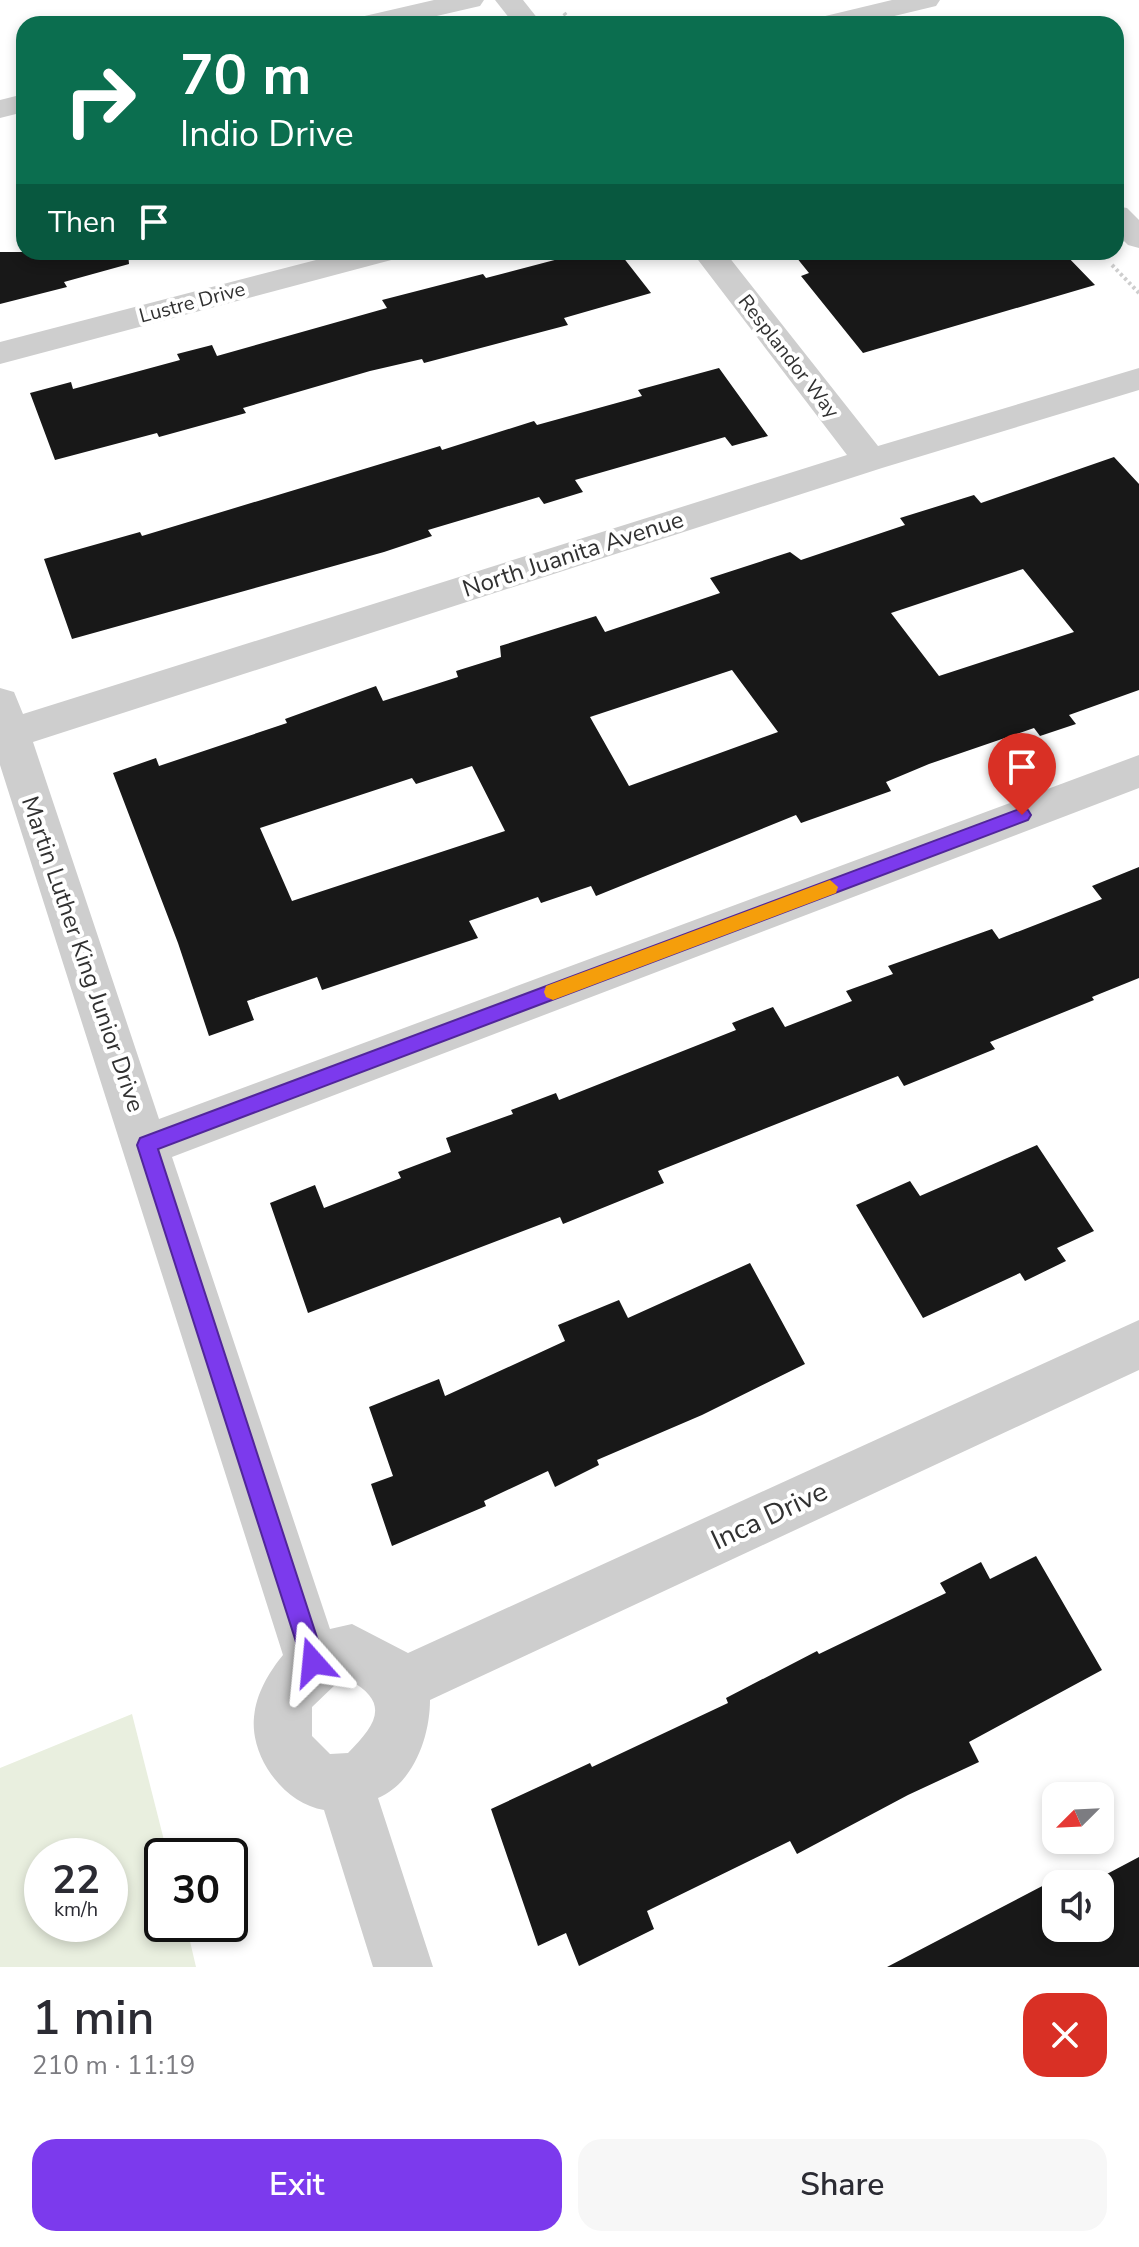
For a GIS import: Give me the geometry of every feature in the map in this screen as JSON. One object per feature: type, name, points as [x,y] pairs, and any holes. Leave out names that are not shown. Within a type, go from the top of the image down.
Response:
[{"type":"street","points":[[401,16],[470,0]]},
{"type":"street","points":[[509,0],[522,16]]},
{"type":"street","points":[[867,16],[913,7]]},
{"type":"street","points":[[1124,223],[1139,238]]},
{"type":"street","name":"Lustre Drive","points":[[0,353],[354,260]]},
{"type":"street","name":"Resplandor Way","points":[[714,260],[870,460]]},
{"type":"street","name":"North Juanita Avenue","points":[[4,718],[1139,379]]},
{"type":"street","name":"Martin Luther King Junior Drive","points":[[4,718],[147,1145],[313,1662]]},
{"type":"street","points":[[147,1145],[1139,771]]},
{"type":"street","name":"Inca Drive","points":[[398,1686],[1139,1344]]},
{"type":"street","points":[[352,1652],[371,1657],[387,1668],[398,1686],[403,1706],[402,1728],[395,1748],[381,1766],[364,1778],[345,1784],[327,1783],[311,1776],[297,1764],[287,1749],[282,1729],[289,1691],[313,1662],[332,1653],[352,1652]]},
{"type":"street","points":[[345,1784],[403,1967]]},
{"type":"path","points":[[1109,262],[1139,293]]},
{"type":"green space","points":[[132,1714],[163,1838],[144,1838],[144,1942],[190,1942],[196,1967],[0,1967],[0,1768]]},
{"type":"building","points":[[0,252],[16,252],[16,260],[129,260],[129,264],[64,282],[67,287],[0,304]]},
{"type":"building","points":[[555,260],[625,260],[651,293],[564,318],[568,325],[424,363],[422,359],[370,371],[243,408],[246,413],[159,437],[157,433],[55,460],[30,393],[71,382],[73,389],[180,360],[177,354],[212,345],[217,356],[387,308],[382,300],[483,274],[486,278]]},
{"type":"building","points":[[798,260],[1071,260],[1095,285],[863,353],[801,276],[809,273]]},
{"type":"building","points":[[719,368],[768,436],[732,446],[725,437],[575,480],[583,492],[544,504],[539,497],[428,530],[432,536],[384,552],[72,639],[44,559],[140,532],[142,536],[440,446],[442,450],[534,421],[537,425],[642,396],[638,390]]},
{"type":"building","points":[[1114,457],[1139,484],[1139,690],[1069,715],[1076,724],[1040,736],[1034,728],[929,764],[886,782],[891,791],[801,823],[796,815],[596,896],[591,886],[541,903],[538,897],[469,921],[478,938],[322,990],[317,977],[247,1001],[254,1020],[209,1036],[178,943],[113,773],[156,758],[159,766],[287,723],[285,719],[376,686],[383,701],[458,677],[456,671],[501,657],[500,646],[596,616],[605,632],[720,593],[710,578],[790,552],[801,560],[905,525],[900,518],[974,495],[981,503]],"holes":[[[1023,569],[1074,632],[939,676],[891,613]],[[732,670],[778,732],[629,786],[590,717]],[[472,766],[505,831],[292,901],[260,828],[412,778],[416,784]]]},
{"type":"building","points":[[1139,867],[1139,978],[1092,997],[1094,1000],[990,1042],[995,1049],[904,1086],[898,1076],[658,1171],[664,1183],[563,1224],[560,1217],[308,1313],[270,1203],[315,1185],[324,1208],[401,1178],[398,1172],[451,1152],[446,1138],[513,1114],[511,1110],[556,1093],[559,1100],[736,1030],[732,1023],[773,1007],[785,1027],[852,1001],[846,991],[893,974],[888,966],[992,929],[999,939],[1102,899],[1092,886]]},
{"type":"building","points":[[1037,1145],[1094,1231],[1057,1248],[1066,1261],[1025,1281],[1020,1273],[923,1318],[856,1205],[910,1181],[920,1196]]},
{"type":"building","points":[[750,1263],[805,1364],[702,1415],[597,1460],[599,1465],[555,1487],[548,1471],[484,1501],[486,1506],[392,1546],[371,1484],[393,1476],[369,1407],[439,1379],[445,1396],[565,1341],[558,1325],[619,1300],[628,1318]]},
{"type":"building","points":[[1036,1556],[1102,1670],[969,1742],[979,1762],[908,1795],[797,1854],[790,1841],[647,1911],[654,1929],[579,1966],[566,1933],[538,1946],[491,1809],[590,1763],[592,1767],[728,1703],[726,1698],[817,1651],[819,1654],[946,1593],[940,1583],[981,1562],[990,1579]]},
{"type":"building","points":[[1139,1857],[1139,1967],[887,1967],[1042,1886],[1042,1942],[1114,1942],[1114,1870]]},
{"type":"slow traffic","points":[[553,992],[830,887]]},
{"type":"route","points":[[313,1662],[147,1145],[1022,815]]}]
